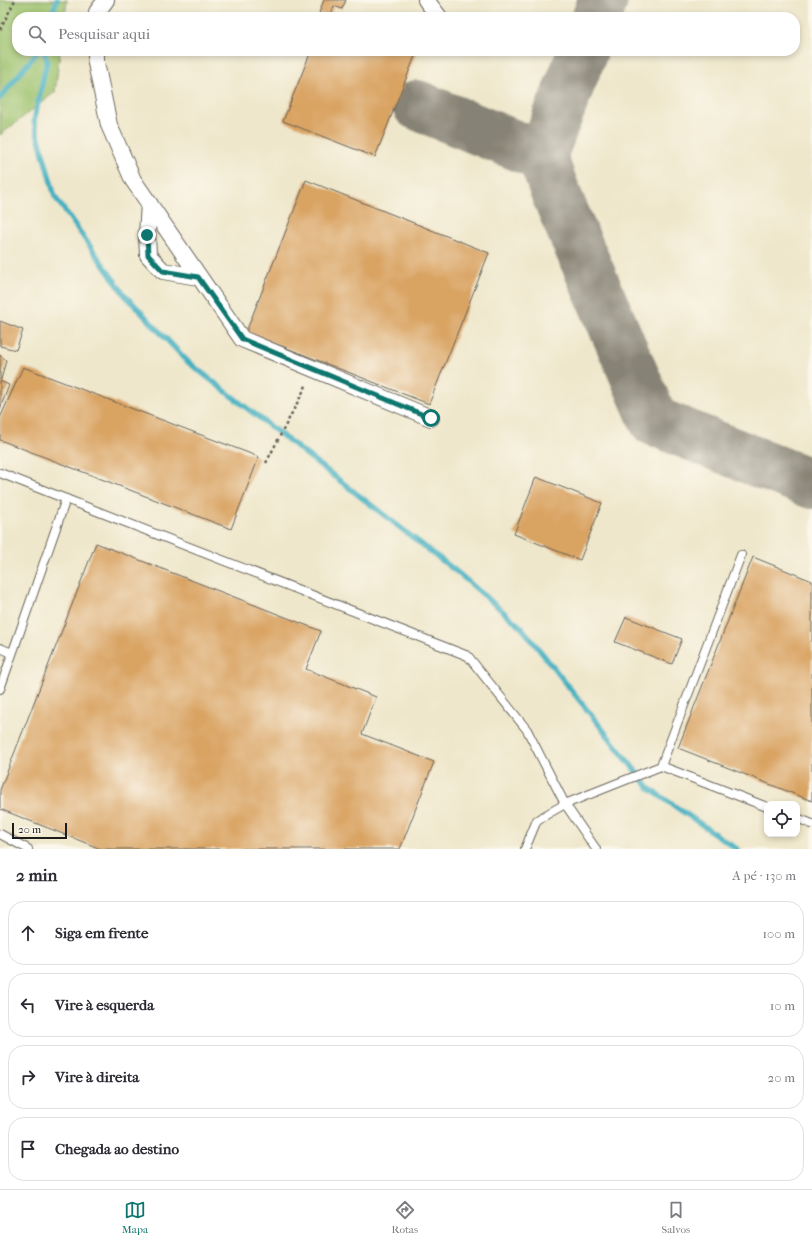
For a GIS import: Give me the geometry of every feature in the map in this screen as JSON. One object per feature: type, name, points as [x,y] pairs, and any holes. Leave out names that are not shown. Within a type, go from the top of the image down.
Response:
[{"type":"street","points":[[97,12],[106,0]]},
{"type":"street","points":[[426,0],[435,12]]},
{"type":"street","points":[[96,56],[96,63],[109,126],[133,180],[198,277],[242,339],[431,418]]},
{"type":"street","points":[[149,204],[147,235],[148,255],[163,271],[198,277]]},
{"type":"lane","points":[[0,472],[468,656],[527,730],[565,804],[596,849]]},
{"type":"lane","points":[[0,689],[66,499]]},
{"type":"lane","points":[[661,766],[741,555]]},
{"type":"lane","points":[[0,648],[12,653]]},
{"type":"lane","points":[[525,849],[537,820],[565,804],[661,766],[764,806]]},
{"type":"lane","points":[[800,819],[812,824]]},
{"type":"lane","points":[[0,834],[28,849]]},
{"type":"path","points":[[0,30],[15,0]]},
{"type":"path","points":[[266,463],[314,369]]},
{"type":"green space","points":[[0,0],[67,0],[66,12],[12,12],[12,56],[59,56],[55,92],[0,135]]},
{"type":"building","points":[[324,0],[346,0],[342,9],[334,6],[332,12],[319,12]]},
{"type":"building","points":[[309,56],[415,56],[375,157],[283,121]]},
{"type":"building","points":[[306,180],[489,253],[429,404],[246,332]]},
{"type":"building","points":[[0,321],[23,330],[16,350],[0,346]]},
{"type":"building","points":[[0,355],[6,360],[1,380],[0,380]]},
{"type":"building","points":[[23,367],[259,457],[231,529],[0,440],[0,418]]},
{"type":"building","points":[[0,381],[9,385],[0,409]]},
{"type":"building","points":[[536,477],[602,503],[580,560],[514,534]]},
{"type":"building","points":[[96,543],[321,631],[306,669],[376,697],[362,734],[434,762],[400,849],[101,849],[0,809],[0,790]]},
{"type":"building","points":[[753,557],[812,581],[812,801],[678,748]]},
{"type":"building","points":[[626,617],[682,639],[672,664],[615,642]]},
{"type":"waterway","points":[[53,12],[57,0]]},
{"type":"waterway","points":[[0,98],[34,56]]},
{"type":"waterway","points":[[46,56],[47,61],[34,121],[55,197],[124,294],[188,362],[457,572],[522,628],[650,789],[737,849]]},
{"type":"taxiway","points":[[599,12],[603,0]]},
{"type":"taxiway","points":[[417,105],[542,156],[581,56]]},
{"type":"taxiway","points":[[542,156],[556,194],[654,421],[812,484]]},
{"type":"route","points":[[147,235],[148,255],[163,271],[198,277],[242,339],[431,418]]}]
